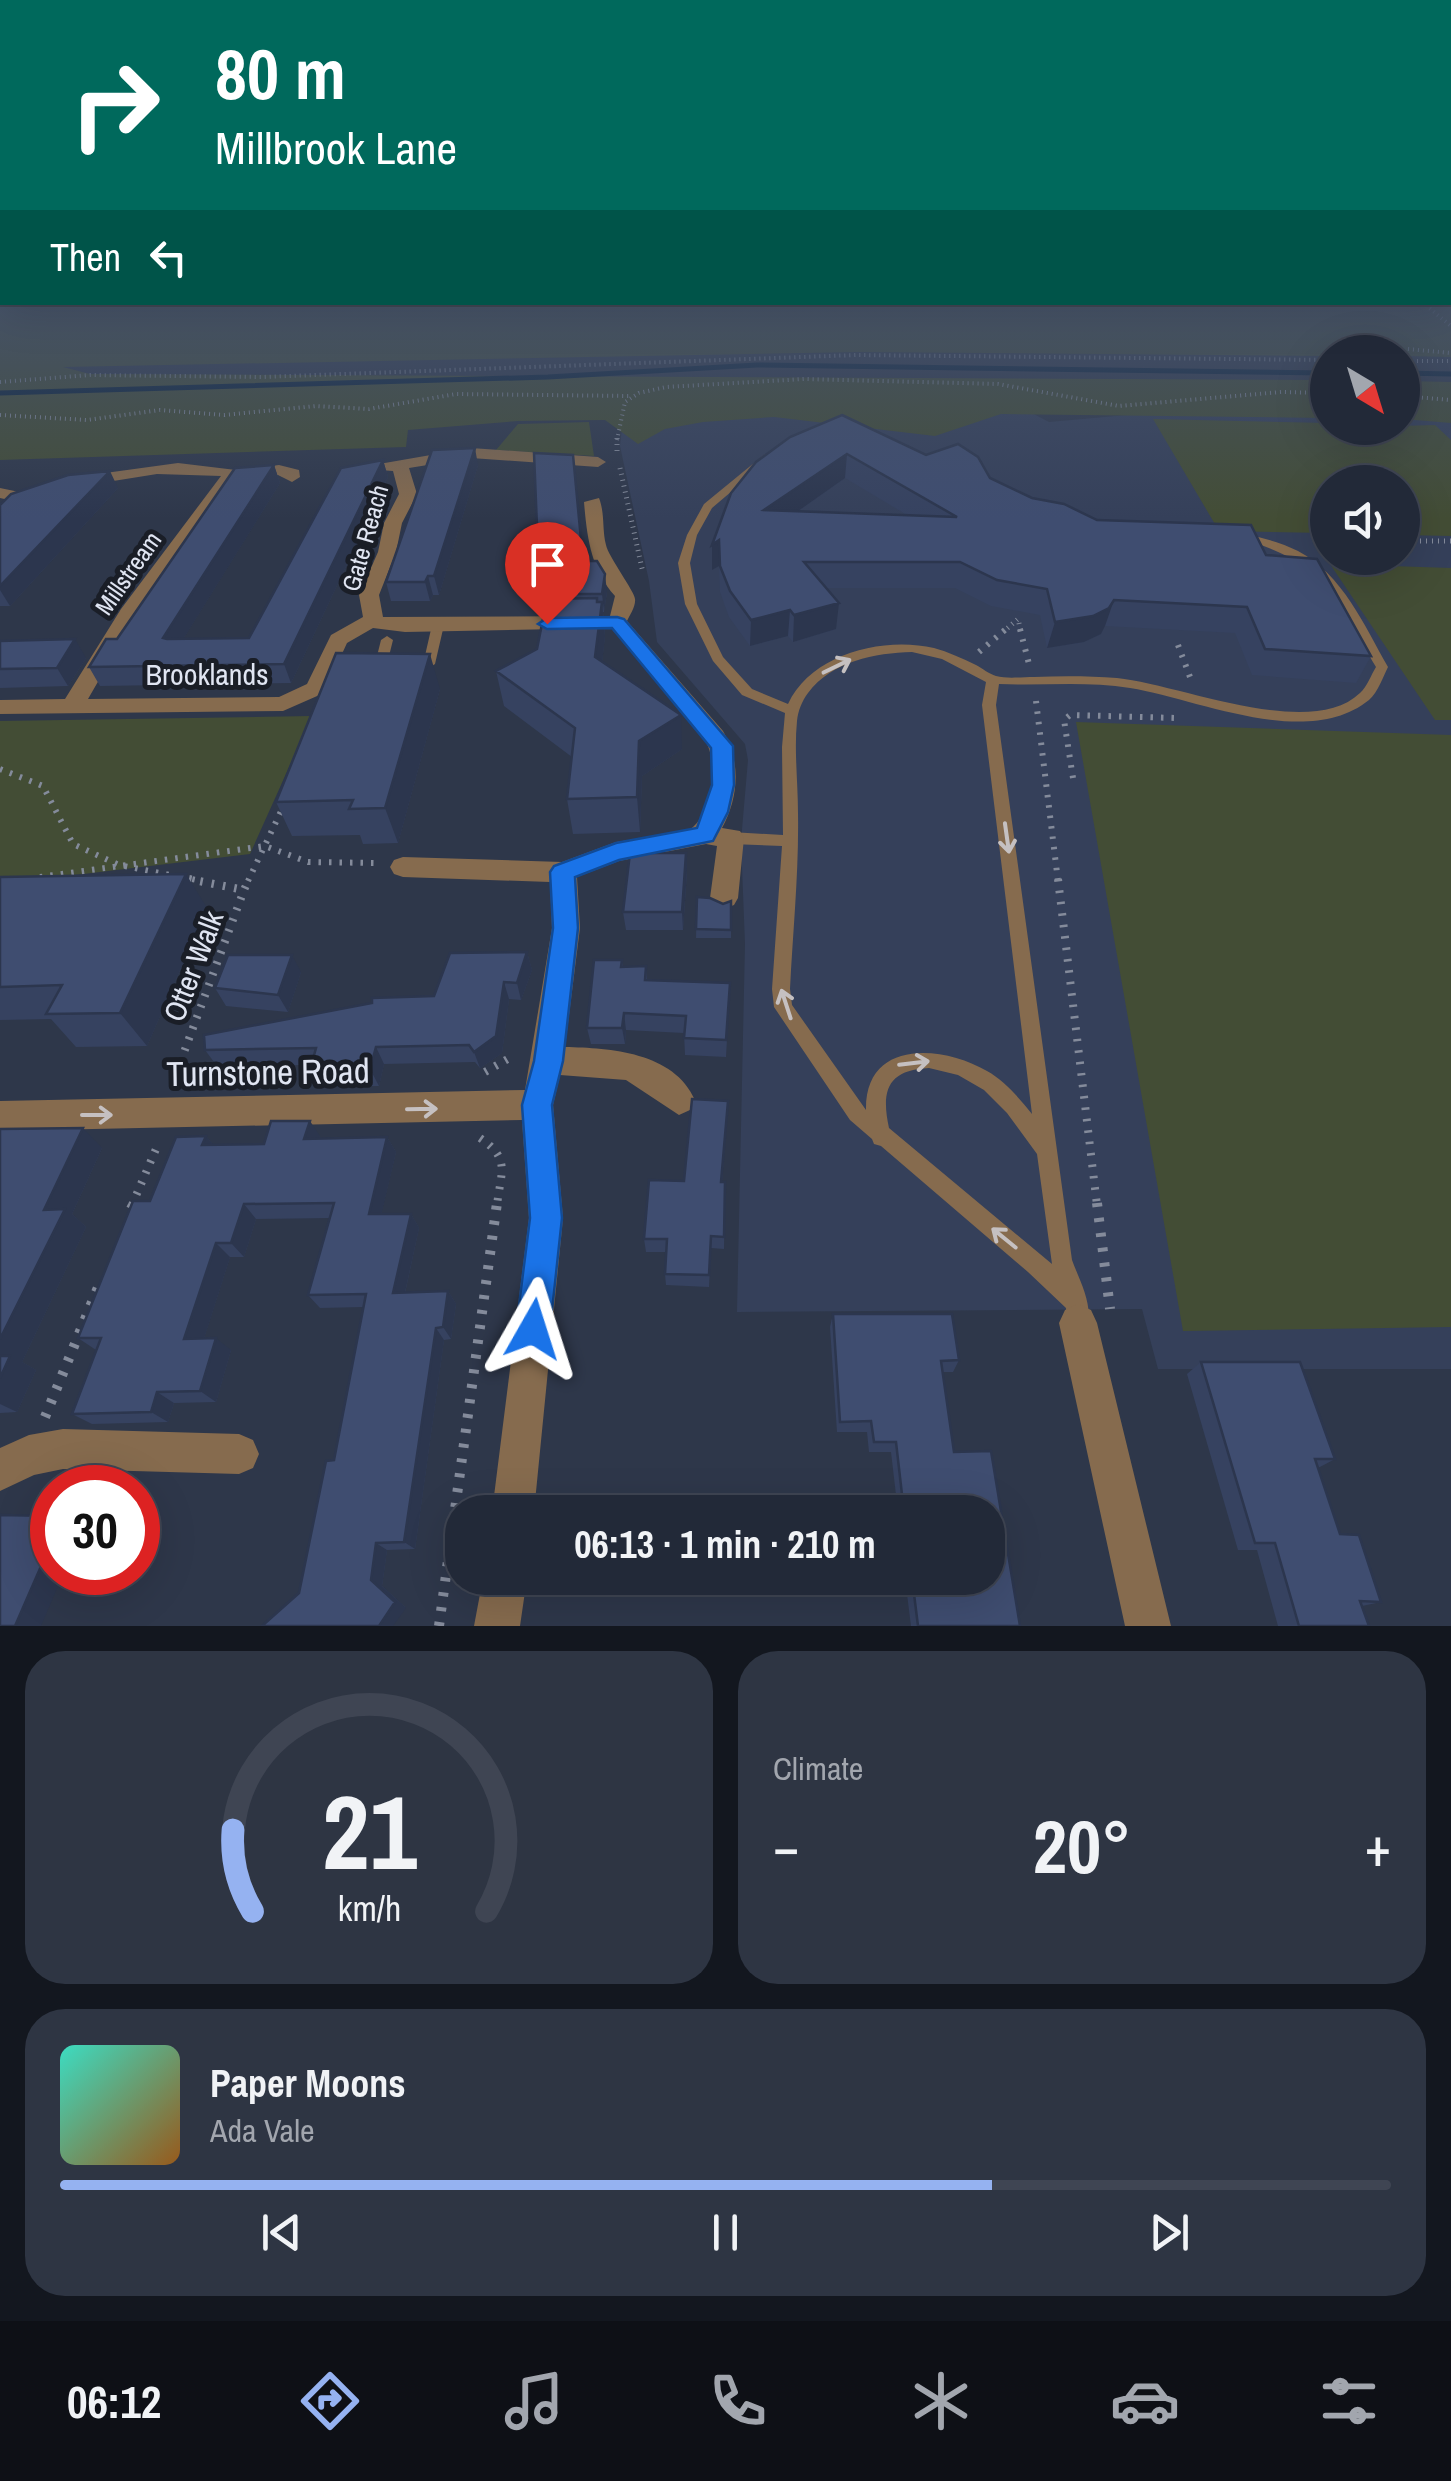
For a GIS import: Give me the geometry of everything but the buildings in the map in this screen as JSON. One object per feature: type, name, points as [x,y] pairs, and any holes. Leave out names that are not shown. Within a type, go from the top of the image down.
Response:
[{"type":"street","name":"Gate Reach","points":[[360,472],[471,454],[598,462]]},
{"type":"street","name":"Gate Reach","points":[[400,465],[408,494],[393,523],[388,552],[369,595],[373,620],[382,626],[625,632]]},
{"type":"street","points":[[0,493],[40,493],[110,475],[183,469],[209,468],[231,474],[279,470],[293,474],[292,477]]},
{"type":"street","name":"Millstream","points":[[73,705],[128,613],[231,474]]},
{"type":"street","points":[[0,516],[40,493]]},
{"type":"street","points":[[593,502],[598,551],[607,561],[612,581],[626,603],[625,632],[722,746],[723,785],[717,812],[724,898]]},
{"type":"street","name":"Brooklands","points":[[0,708],[283,704],[316,688],[338,639],[373,620]]},
{"type":"street","points":[[402,868],[562,872],[616,852],[718,837]]},
{"type":"street","points":[[514,1495],[546,1218],[534,1056],[566,928],[562,872]]},
{"type":"street","points":[[534,1056],[632,1064],[655,1077],[679,1100]]},
{"type":"street","name":"Turnstone Road","points":[[0,1116],[537,1105]]},
{"type":"street","points":[[1079,1325],[1148,1626]]},
{"type":"street","points":[[14,1462],[63,1449],[239,1454]]},
{"type":"street","points":[[497,1626],[502,1595]]},
{"type":"lane","points":[[776,450],[708,506],[692,536],[684,563],[691,604],[717,658],[747,692],[792,711]]},
{"type":"lane","points":[[1079,1325],[1036,1264],[881,1137],[830,1079],[783,1007],[792,711],[806,684],[838,662],[880,652],[928,651],[965,664],[993,680],[1128,684],[1238,712],[1274,716],[1318,714],[1356,703],[1377,685],[1382,667],[1327,574],[1271,542],[1229,532]]},
{"type":"lane","points":[[388,640],[381,664],[429,664],[438,625]]},
{"type":"lane","points":[[993,680],[989,705],[1061,1260],[1079,1325]]},
{"type":"lane","points":[[718,837],[790,841]]},
{"type":"lane","points":[[881,1137],[877,1091],[894,1066],[913,1060],[946,1062],[990,1083],[1030,1126],[1048,1154]]},
{"type":"path","points":[[0,382],[90,375],[262,377],[523,367]]},
{"type":"path","points":[[0,415],[87,420],[160,410],[224,415],[316,406],[370,409],[456,394],[634,396],[666,387],[804,378],[998,384],[1119,406],[1310,393]]},
{"type":"path","points":[[634,396],[620,410],[617,458],[642,572]]},
{"type":"path","points":[[1420,397],[1451,400]]},
{"type":"path","points":[[1420,541],[1451,542]]},
{"type":"path","points":[[1018,619],[1034,682],[1112,1320],[1079,1325]]},
{"type":"path","points":[[1073,778],[1064,720],[1070,715],[1185,718],[1194,688],[1178,645]]},
{"type":"path","points":[[0,770],[43,786],[72,844],[119,865],[244,890]]},
{"type":"path","name":"Otter Walk","points":[[126,1222],[179,1097],[180,1063],[244,890],[290,792]]},
{"type":"path","points":[[39,877],[265,846],[308,862],[391,863],[402,868]]},
{"type":"path","points":[[439,1626],[503,1160],[498,1150],[477,1136],[448,1138],[464,1107],[462,1074],[486,1072],[534,1056]]},
{"type":"path","points":[[14,1462],[103,1276]]},
{"type":"shaded area","points":[[1310,399],[1310,445],[1420,445],[1420,400],[1451,403],[1451,1369],[1158,1369],[1142,1309],[737,1312],[745,944],[741,841],[748,760],[745,744],[657,642],[649,581],[620,446],[624,409],[1026,410],[1049,422]]},
{"type":"green space","points":[[0,367],[69,367],[63,367],[90,374],[1310,380],[1310,418],[1001,414],[935,436],[774,417],[665,429],[638,444],[605,420],[518,421],[408,430],[406,447],[0,460]]},
{"type":"green space","points":[[1420,381],[1451,382],[1451,423],[1420,420]]},
{"type":"green space","points":[[1153,419],[1310,423],[1310,445],[1420,445],[1420,425],[1435,425],[1451,440],[1451,536],[1420,535],[1420,465],[1310,465],[1310,533],[1219,531]]},
{"type":"green space","points":[[589,422],[594,456],[496,450],[518,424]]},
{"type":"green space","points":[[1420,567],[1451,568],[1451,720],[1435,720],[1337,575],[1420,575]]},
{"type":"green space","points":[[312,716],[250,854],[0,884],[0,721]]},
{"type":"green space","points":[[1076,722],[1451,735],[1451,1327],[1183,1331]]},
{"type":"waterway","points":[[0,393],[548,377],[724,367]]},
{"type":"waterway","points":[[891,367],[1310,373]]},
{"type":"waterway","points":[[1420,373],[1451,374]]},
{"type":"route","points":[[533,1329],[546,1218],[537,1105],[548,1061],[566,928],[562,872],[592,858],[696,840],[705,835],[717,812],[724,756],[715,736],[617,622],[547,624]]}]
